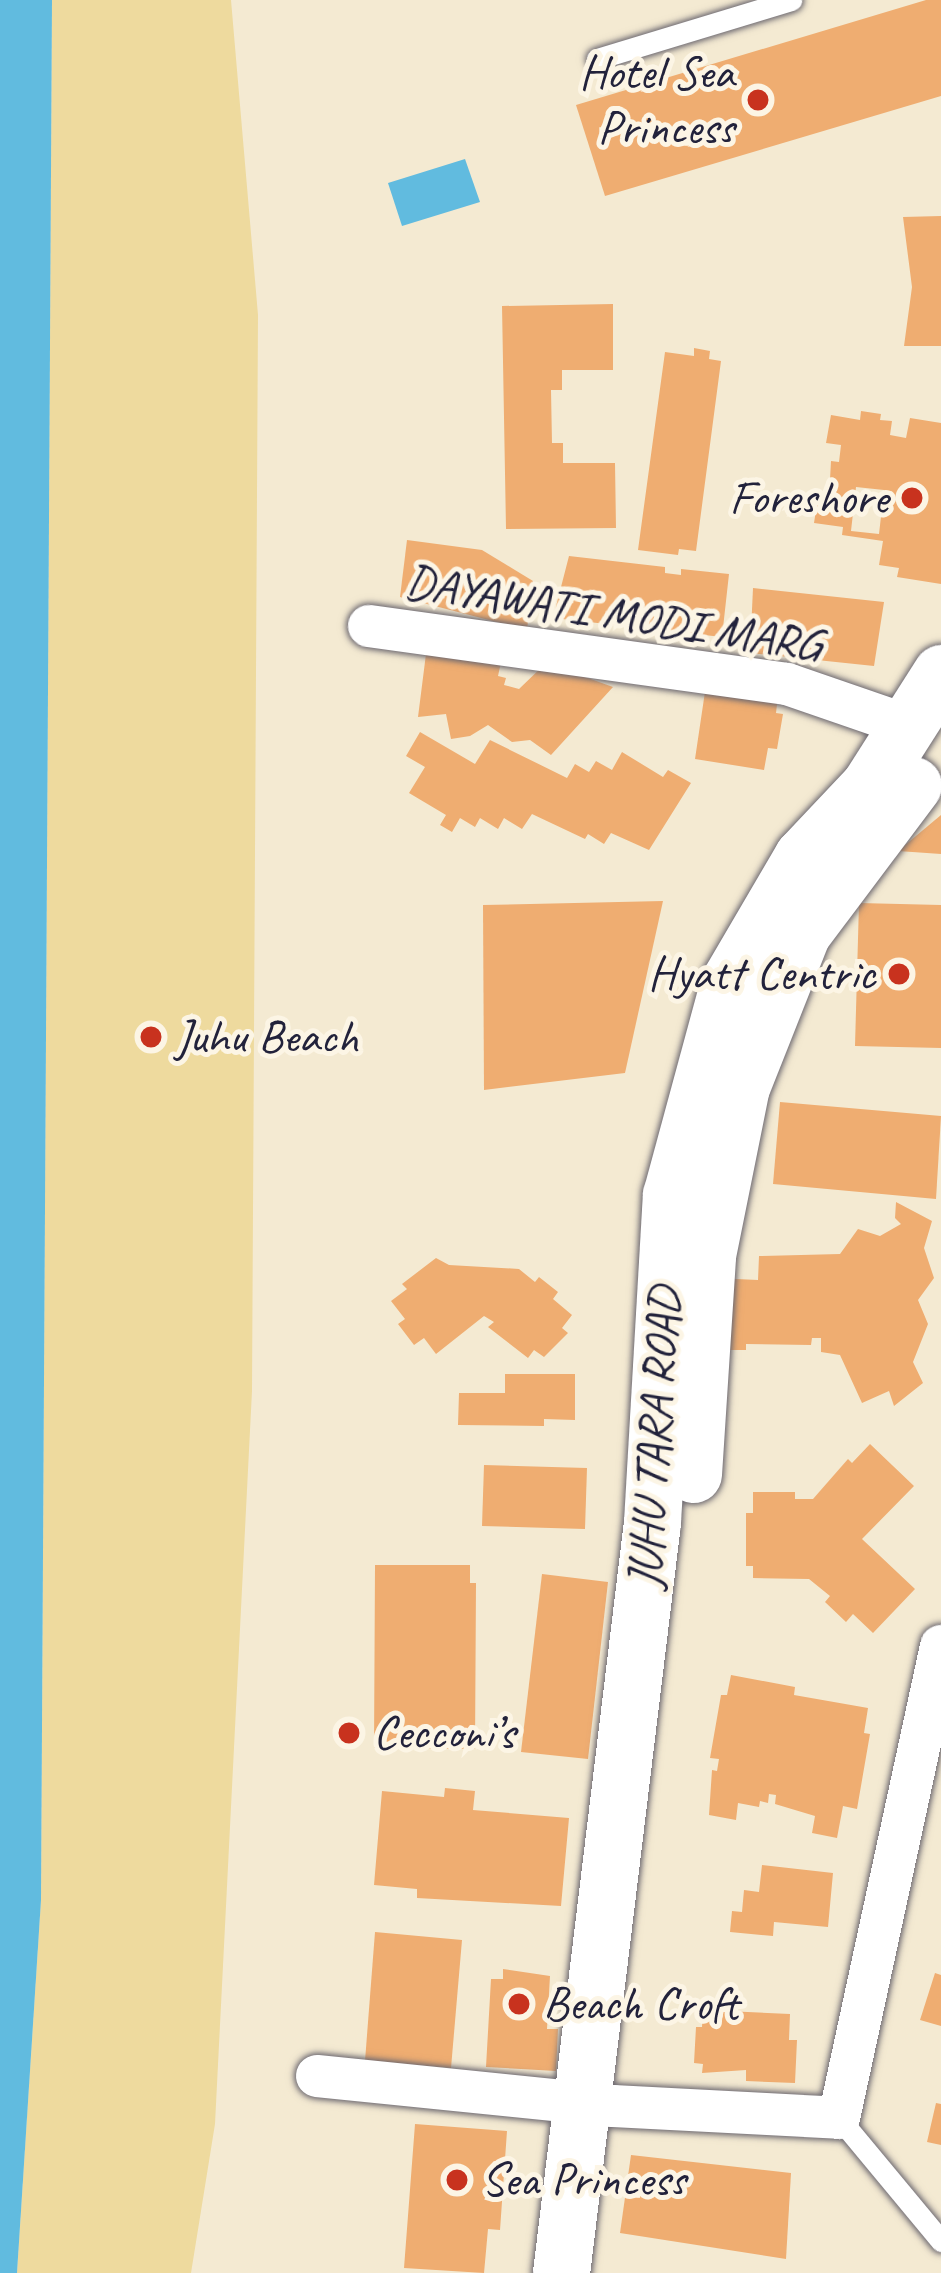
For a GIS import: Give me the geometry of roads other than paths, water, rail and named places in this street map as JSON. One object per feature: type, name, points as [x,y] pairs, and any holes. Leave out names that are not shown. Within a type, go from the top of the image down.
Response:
[{"type":"main road","name":"JUHU TARA ROAD","points":[[561,2273],[597,2104],[688,1536],[707,1255],[741,1087],[802,933],[925,737],[941,673]]},
{"type":"main road","name":"JUHU TARA ROAD","points":[[596,2273],[597,2104]]},
{"type":"street","name":"DAYAWATI MODI MARG","points":[[369,626],[788,683],[925,737]]},
{"type":"street","points":[[317,2076],[597,2104],[839,2117],[941,1646]]},
{"type":"lane","points":[[597,59],[791,0]]},
{"type":"lane","points":[[839,2117],[941,2241]]},
{"type":"water","points":[[0,0],[52,0],[41,1900],[17,2273],[0,2273]]},
{"type":"water","points":[[465,159],[480,202],[402,226],[388,183]]},
{"type":"place","name":"Hotel Sea Princess","points":[[758,100]]},
{"type":"place","name":"Foreshore","points":[[912,498]]},
{"type":"place","name":"Hyatt Centric","points":[[899,974]]},
{"type":"place","name":"Juhu Beach","points":[[151,1037]]},
{"type":"place","name":"Cecconi’s","points":[[349,1733]]},
{"type":"place","name":"Beach Croft","points":[[519,2004]]},
{"type":"place","name":"Sea Princess","points":[[457,2180]]}]
